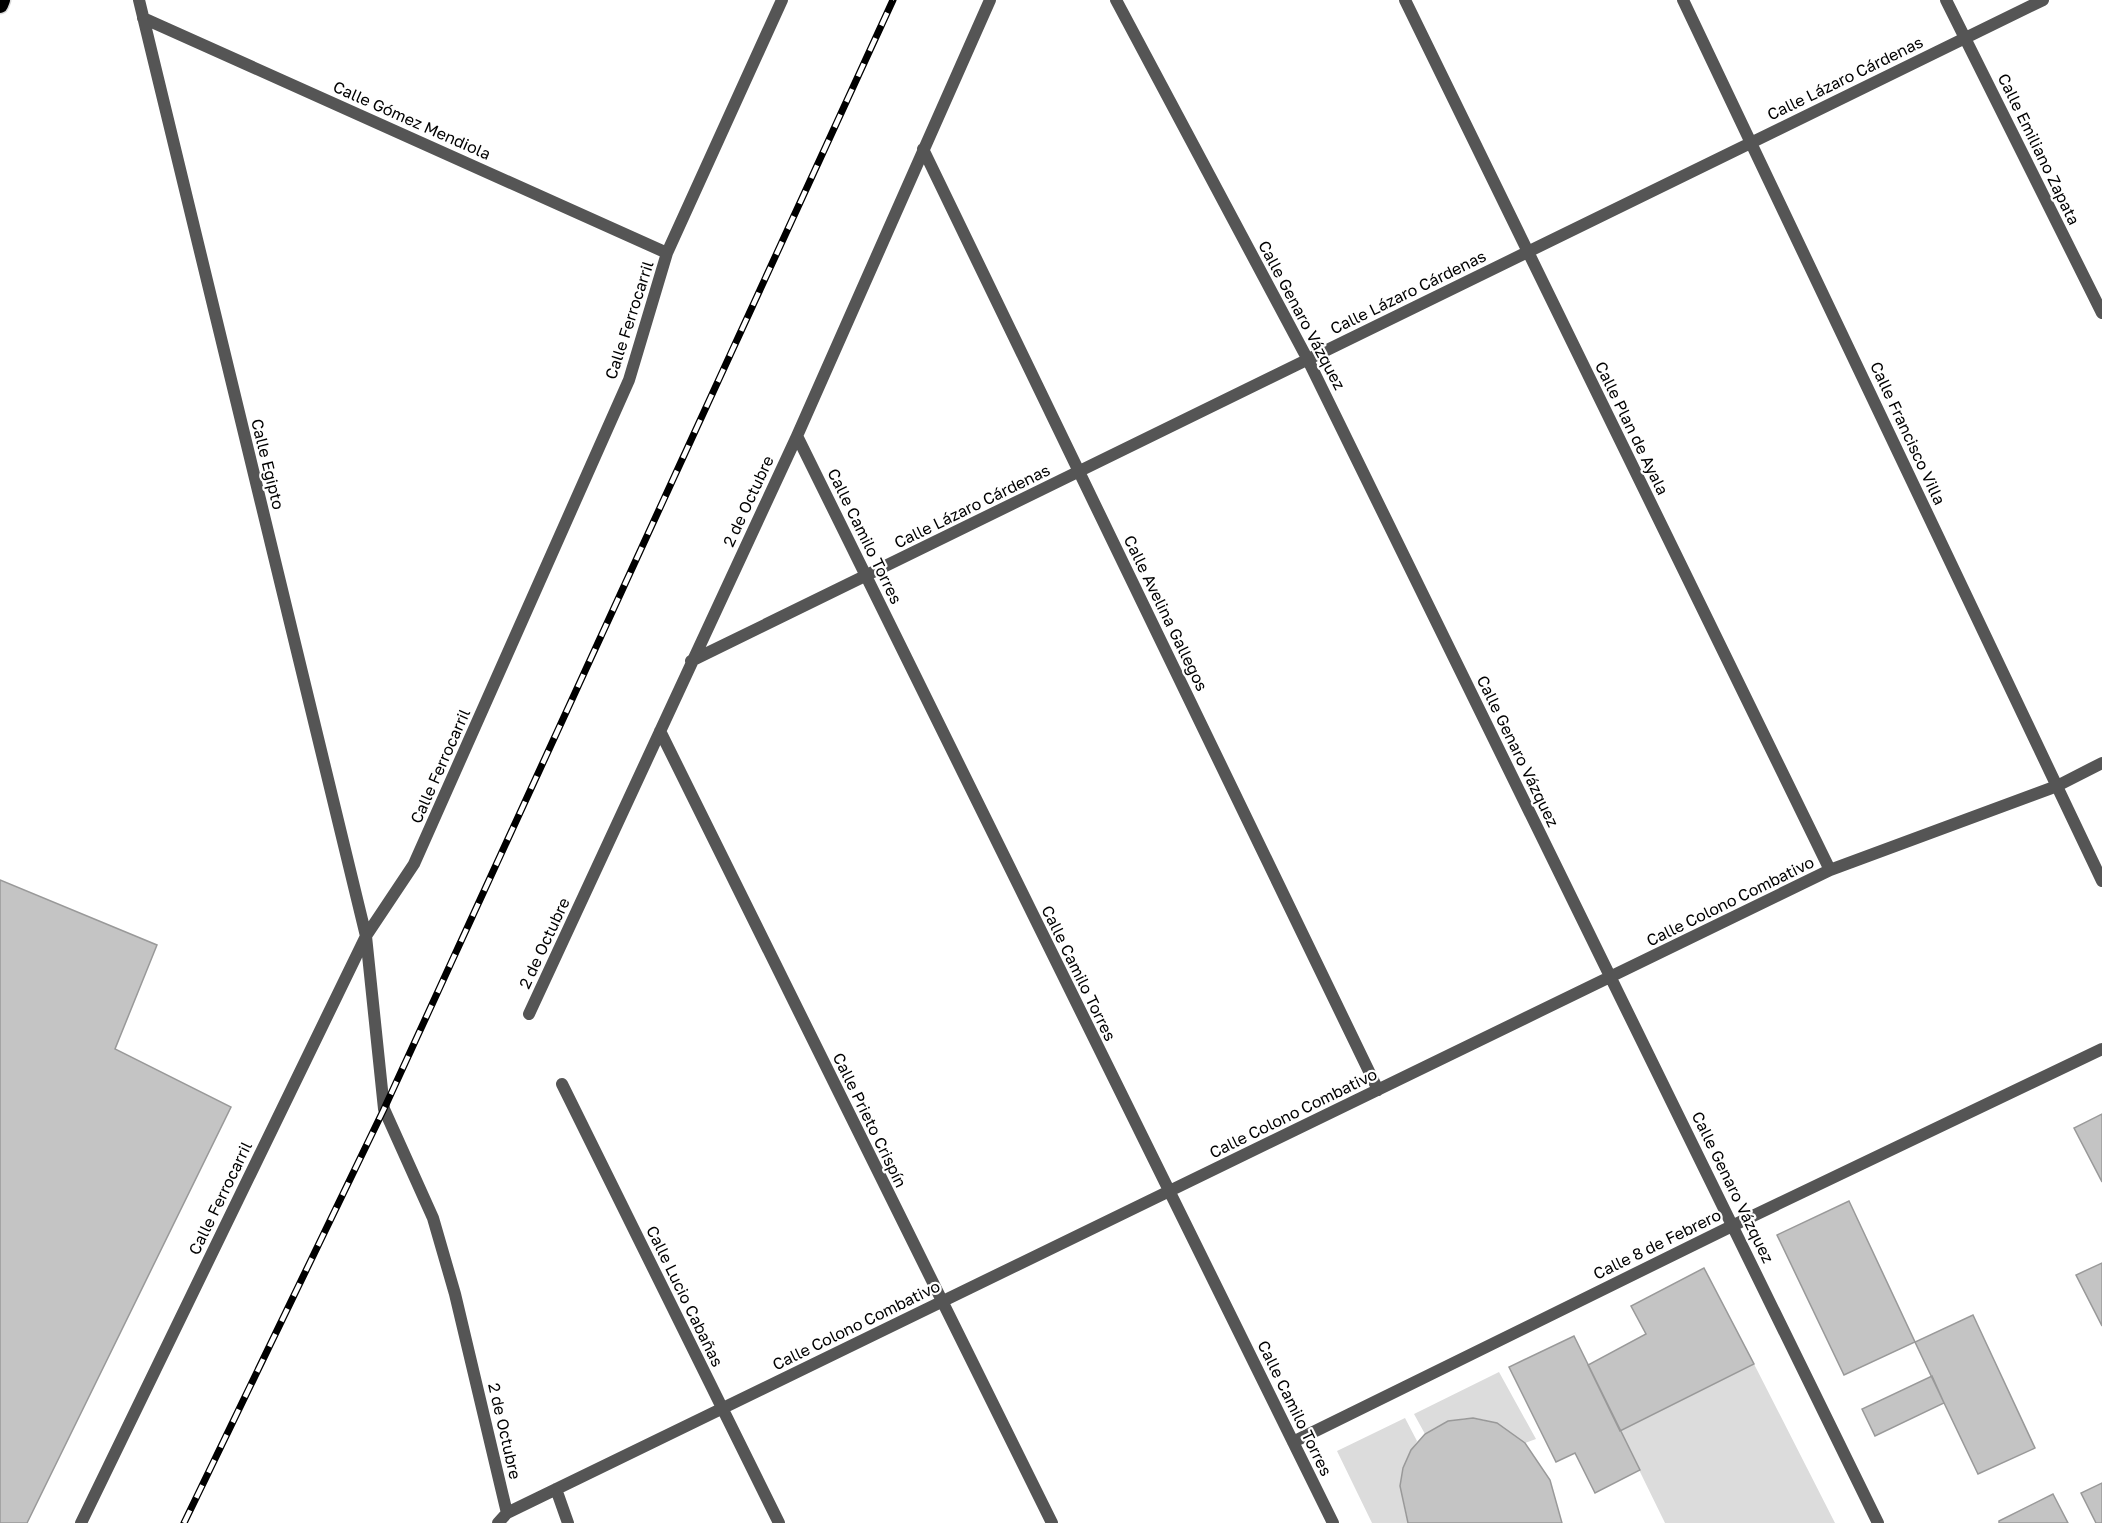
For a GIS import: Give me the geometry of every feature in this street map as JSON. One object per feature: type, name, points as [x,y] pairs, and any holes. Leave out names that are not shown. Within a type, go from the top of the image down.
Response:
[{"type":"highway","points":[[0,5],[2,0]]},
{"type":"street","name":"Calle Egipto","points":[[139,0],[366,936],[384,1109],[433,1218]]},
{"type":"street","name":"Calle Ferrocarril","points":[[81,1523],[366,936],[414,864],[629,380],[667,253],[782,0]]},
{"type":"street","name":"2 de Octubre","points":[[529,1014],[797,436],[990,0]]},
{"type":"street","name":"Calle Genaro Vázquez","points":[[1116,0],[1308,360],[1734,1225],[1878,1523]]},
{"type":"street","name":"Calle Plan de Ayala","points":[[1405,0],[1830,870]]},
{"type":"street","name":"Calle Francisco Villa","points":[[1683,0],[2102,881]]},
{"type":"street","name":"Calle Emiliano Zapata","points":[[1946,0],[2102,313]]},
{"type":"street","name":"Calle Lázaro Cárdenas","points":[[691,661],[2043,0]]},
{"type":"street","name":"Calle Gómez Mendiola","points":[[143,18],[667,253]]},
{"type":"street","name":"Calle Avelina Gallegos","points":[[923,149],[1378,1090]]},
{"type":"street","name":"Calle Camilo Torres","points":[[797,436],[1333,1523]]},
{"type":"street","name":"Calle Prieto Crispín","points":[[660,731],[1052,1523]]},
{"type":"street","name":"Calle Colono Combativo","points":[[507,1513],[1830,870],[2057,786],[2102,763]]},
{"type":"street","name":"Calle 8 de Febrero","points":[[1293,1442],[1734,1225],[2102,1049]]},
{"type":"street","name":"Calle Lucio Cabañas","points":[[562,1084],[779,1523]]},
{"type":"street","name":"2 de Octubre","points":[[433,1218],[455,1294],[507,1513]]},
{"type":"street","points":[[556,1489],[568,1523]]},
{"type":"street","points":[[498,1523],[507,1513]]},
{"type":"shaded area","points":[[1754,1364],[1835,1523],[1665,1523],[1620,1431]]},
{"type":"shaded area","points":[[1499,1372],[1536,1439],[1525,1443],[1499,1426],[1476,1418],[1454,1421],[1425,1434],[1414,1414]]},
{"type":"shaded area","points":[[1405,1418],[1417,1441],[1407,1461],[1402,1480],[1403,1501],[1408,1523],[1372,1523],[1337,1451]]},
{"type":"building","points":[[0,880],[157,945],[115,1049],[231,1107],[27,1523],[0,1523]]},
{"type":"building","points":[[2102,1114],[2102,1182],[2074,1128]]},
{"type":"building","points":[[1849,1201],[1915,1342],[1844,1375],[1777,1235]]},
{"type":"building","points":[[2102,1263],[2102,1326],[2076,1275]]},
{"type":"building","points":[[1704,1268],[1754,1364],[1620,1431],[1588,1365],[1646,1334],[1631,1306]]},
{"type":"building","points":[[1973,1315],[2035,1448],[1978,1474],[1915,1342]]},
{"type":"building","points":[[1574,1336],[1640,1470],[1595,1493],[1575,1453],[1556,1462],[1509,1367]]},
{"type":"building","points":[[1932,1376],[1944,1403],[1875,1436],[1862,1409]]},
{"type":"building","points":[[1473,1418],[1497,1423],[1525,1443],[1550,1480],[1562,1523],[1408,1523],[1400,1486],[1403,1468],[1411,1450],[1425,1434],[1448,1421]]},
{"type":"building","points":[[2102,1483],[2102,1523],[2096,1523],[2081,1493]]},
{"type":"building","points":[[2053,1494],[2068,1523],[1999,1523],[1999,1521]]},
{"type":"railway","points":[[184,1523],[384,1109],[893,0]]}]
